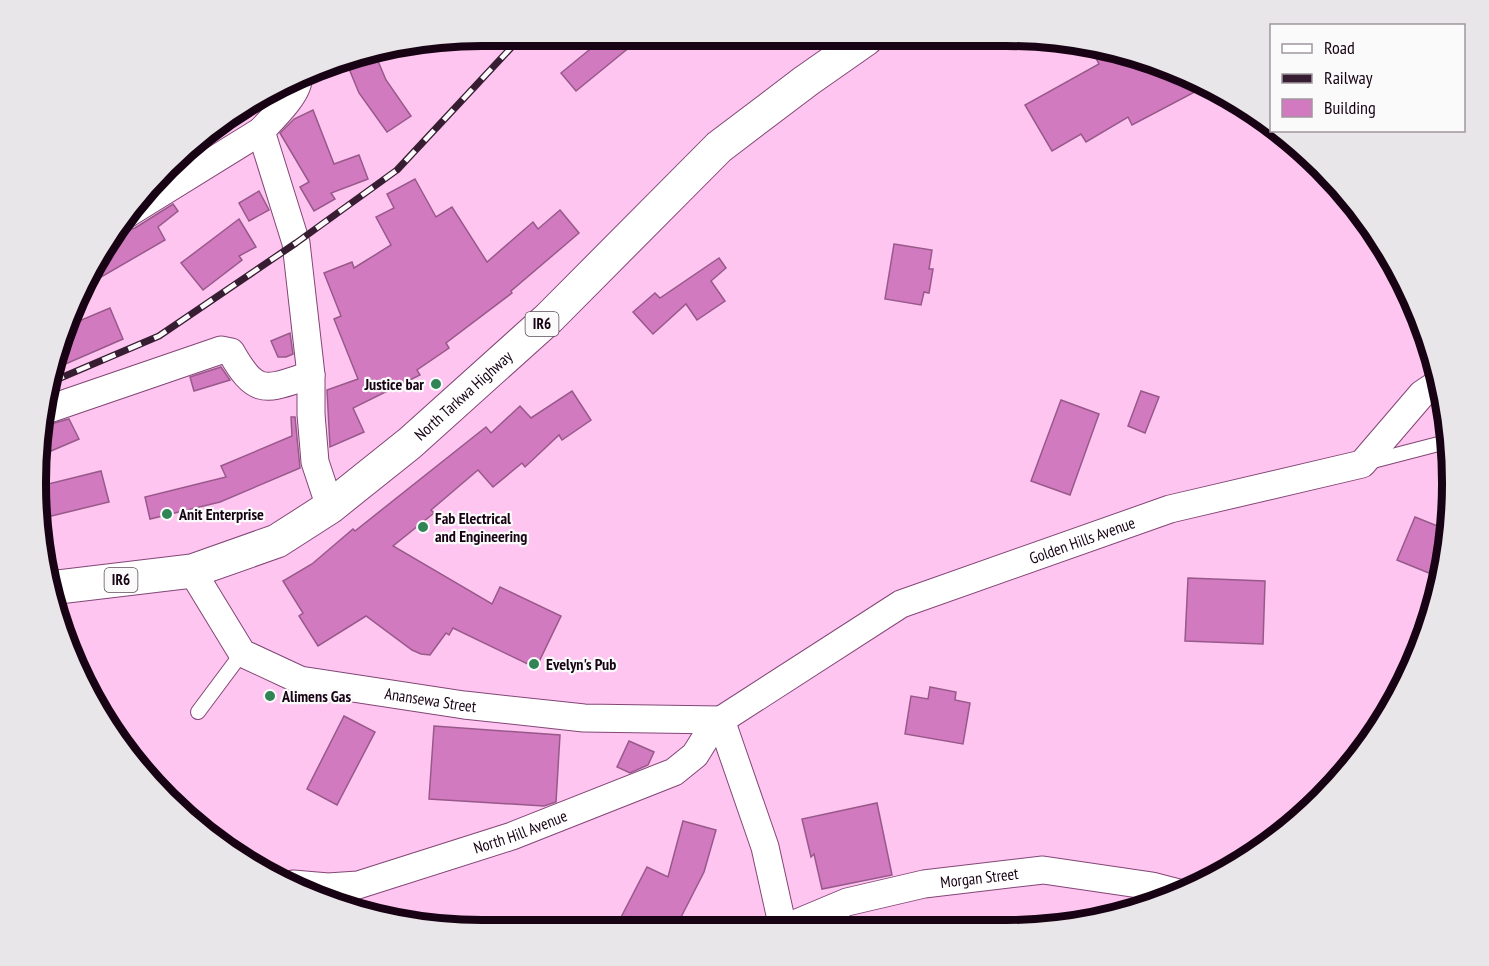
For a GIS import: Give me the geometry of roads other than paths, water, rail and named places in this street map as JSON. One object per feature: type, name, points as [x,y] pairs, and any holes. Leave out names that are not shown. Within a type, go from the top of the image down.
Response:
[{"type":"main road","name":"North Tarkwa Highway","points":[[59,587],[192,571],[277,541],[330,507],[410,443],[549,318],[720,147],[856,46]]},
{"type":"street","points":[[152,198],[261,131],[295,90]]},
{"type":"street","points":[[261,131],[296,243],[311,375],[315,462],[330,507]]},
{"type":"street","points":[[53,408],[222,350],[231,352],[241,371],[255,385],[271,388],[311,375]]},
{"type":"street","points":[[1362,464],[1422,394],[1432,388]]},
{"type":"street","name":"Golden Hills Avenue","points":[[721,720],[901,604],[1170,509],[1362,464]]},
{"type":"street","points":[[192,571],[242,653]]},
{"type":"street","name":"Anansewa Street","points":[[242,653],[300,680],[464,705],[584,718],[721,720]]},
{"type":"street","points":[[721,720],[765,847],[782,920]]},
{"type":"street","name":"North Hill Avenue","points":[[316,886],[358,885],[512,836],[674,772],[695,755],[710,730],[721,720]]},
{"type":"street","name":"Morgan Street","points":[[803,920],[847,902],[924,884],[1043,870],[1164,889]]},
{"type":"lane","points":[[1362,464],[1441,443]]},
{"type":"lane","points":[[198,712],[242,653]]},
{"type":"railway","points":[[59,379],[159,336],[296,243],[397,170],[513,46]]},
{"type":"place","name":"Justice bar","points":[[436,384]]},
{"type":"place","name":"Anit Enterprise","points":[[167,514]]},
{"type":"place","name":"Fab Electrical and Engineering","points":[[423,527]]},
{"type":"place","name":"Evelyn's Pub","points":[[534,664]]},
{"type":"place","name":"Alimens Gas","points":[[270,696]]}]
